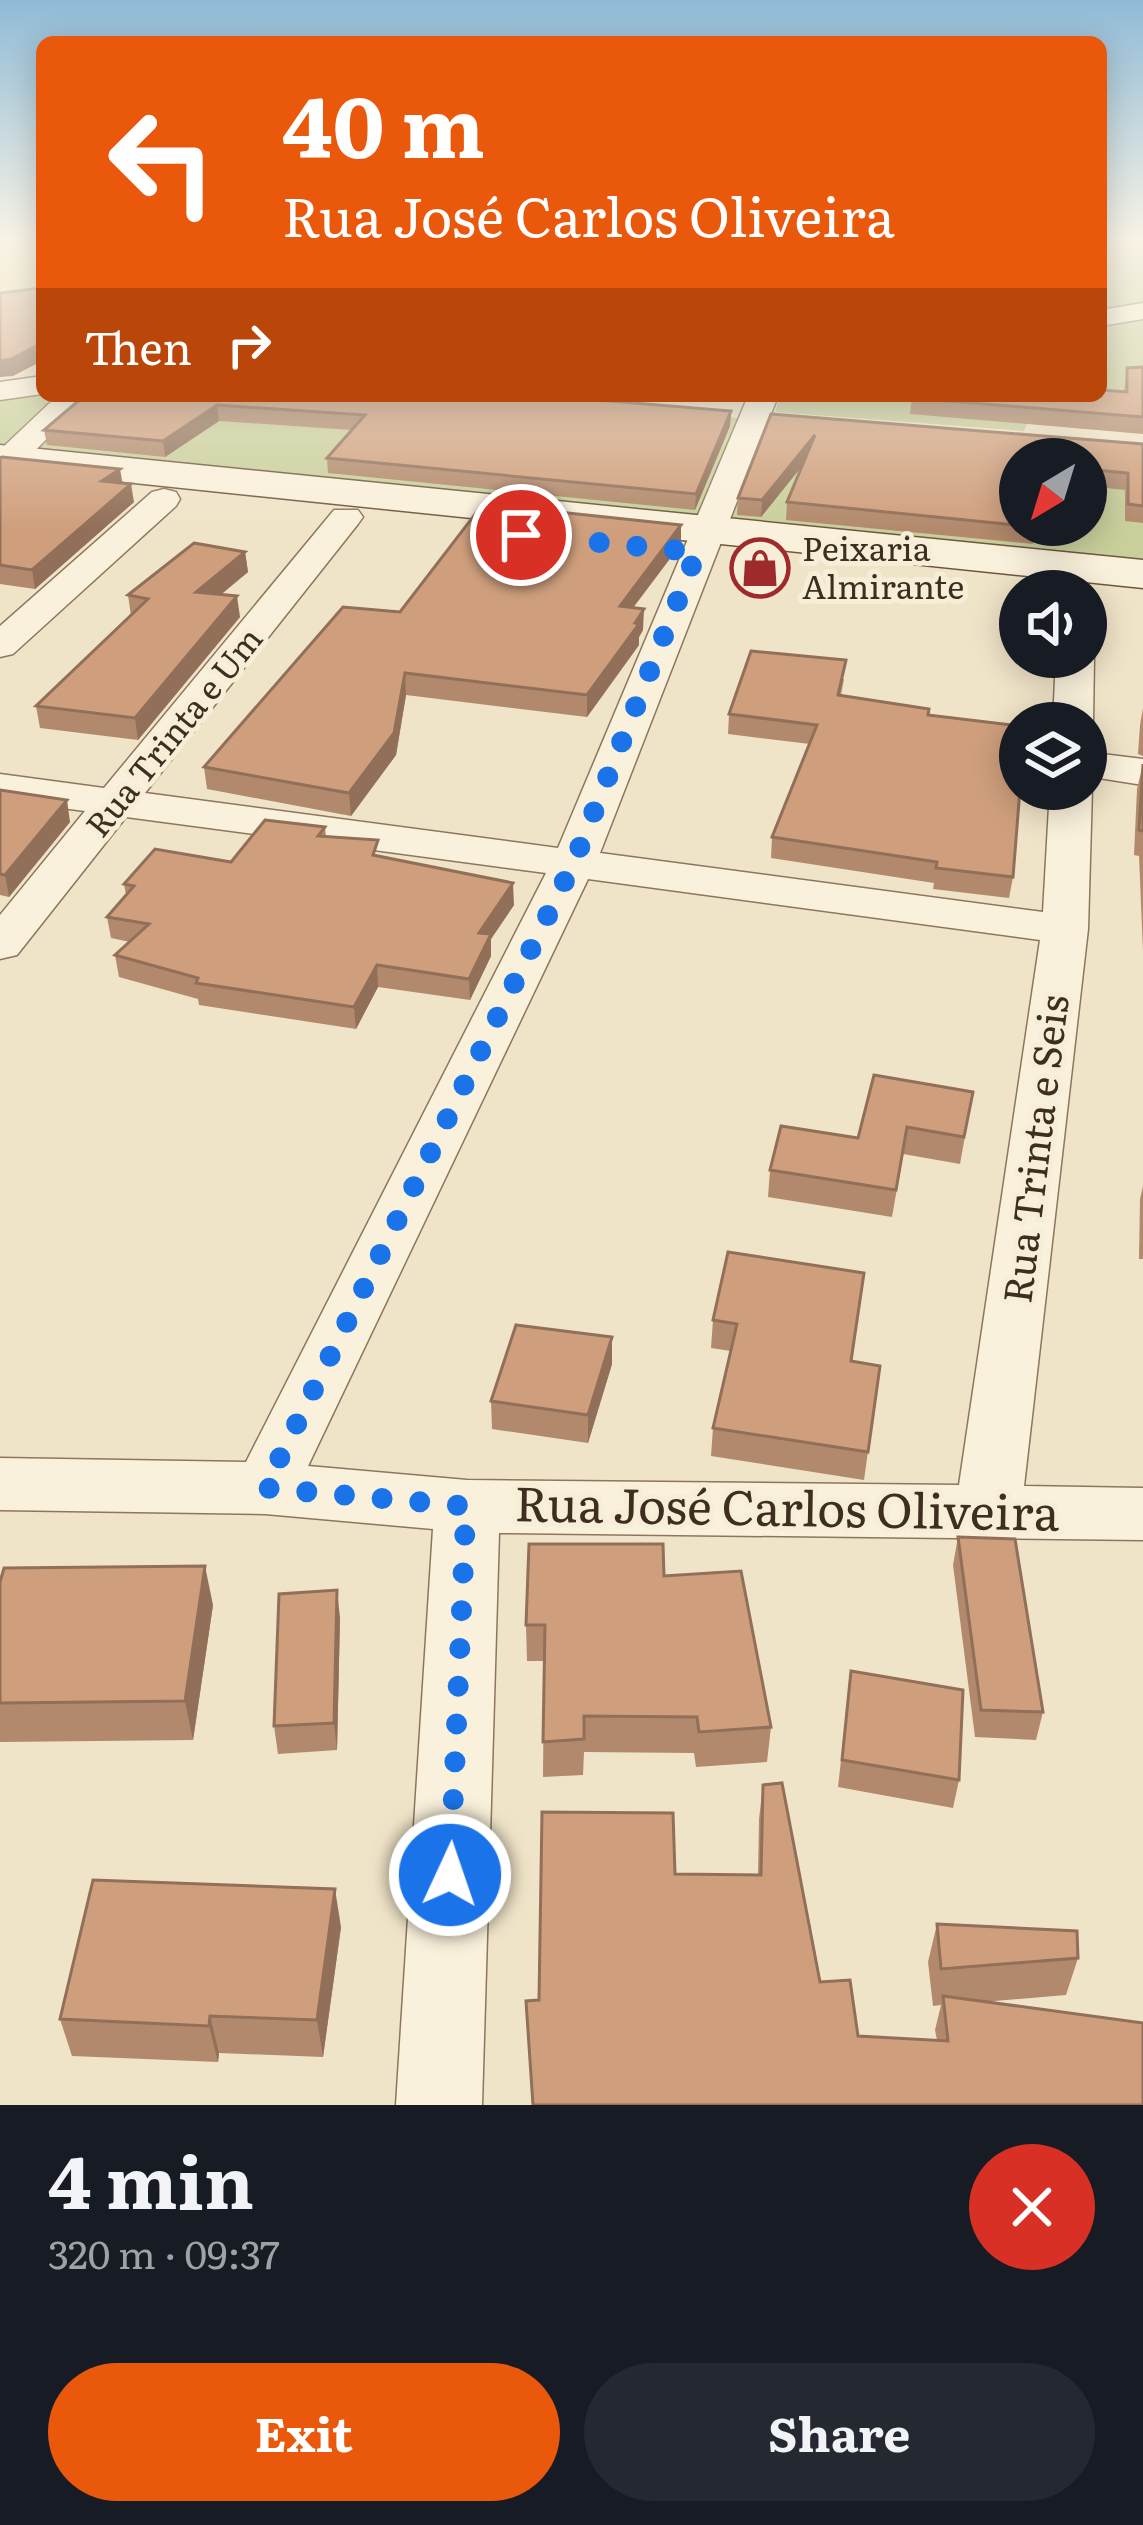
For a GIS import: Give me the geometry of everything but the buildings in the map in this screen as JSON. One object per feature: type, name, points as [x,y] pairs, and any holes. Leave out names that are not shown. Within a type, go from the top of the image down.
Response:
[{"type":"main road","points":[[3,466],[164,499],[346,518],[700,543]]},
{"type":"main road","points":[[3,466],[999,573]]},
{"type":"main road","points":[[1107,578],[1143,574]]},
{"type":"main road","points":[[1107,587],[1143,594]]},
{"type":"street","points":[[0,391],[36,386]]},
{"type":"street","points":[[3,466],[68,402]]},
{"type":"street","points":[[265,1488],[574,862],[756,411]]},
{"type":"street","points":[[1,645],[164,499]]},
{"type":"street","name":"Rua Trinta e Um","points":[[8,923],[116,805],[346,518]]},
{"type":"street","points":[[1107,767],[1143,772]]},
{"type":"street","points":[[0,787],[1065,929]]},
{"type":"street","name":"Rua Trinta e Seis","points":[[989,1508],[1065,929],[1070,810]]},
{"type":"street","name":"Rua José Carlos Oliveira","points":[[0,1484],[265,1488],[466,1506],[989,1508],[1143,1514]]},
{"type":"street","points":[[439,2105],[466,1506]]},
{"type":"green space","points":[[1107,334],[1143,334],[1143,409],[1030,418],[1024,431],[775,412],[778,402],[1107,402]]},
{"type":"green space","points":[[36,390],[36,402],[53,402],[0,450],[0,395]]},
{"type":"green space","points":[[78,402],[561,402],[740,418],[694,527],[23,456]]},
{"type":"green space","points":[[763,422],[999,441],[999,546],[1107,546],[1107,449],[1143,452],[1143,570],[725,527]]},
{"type":"place","name":"Peixaria Almirante","points":[[760,568]]},
{"type":"route","points":[[450,1875],[466,1506],[265,1488],[574,862],[697,552],[521,535]]}]
